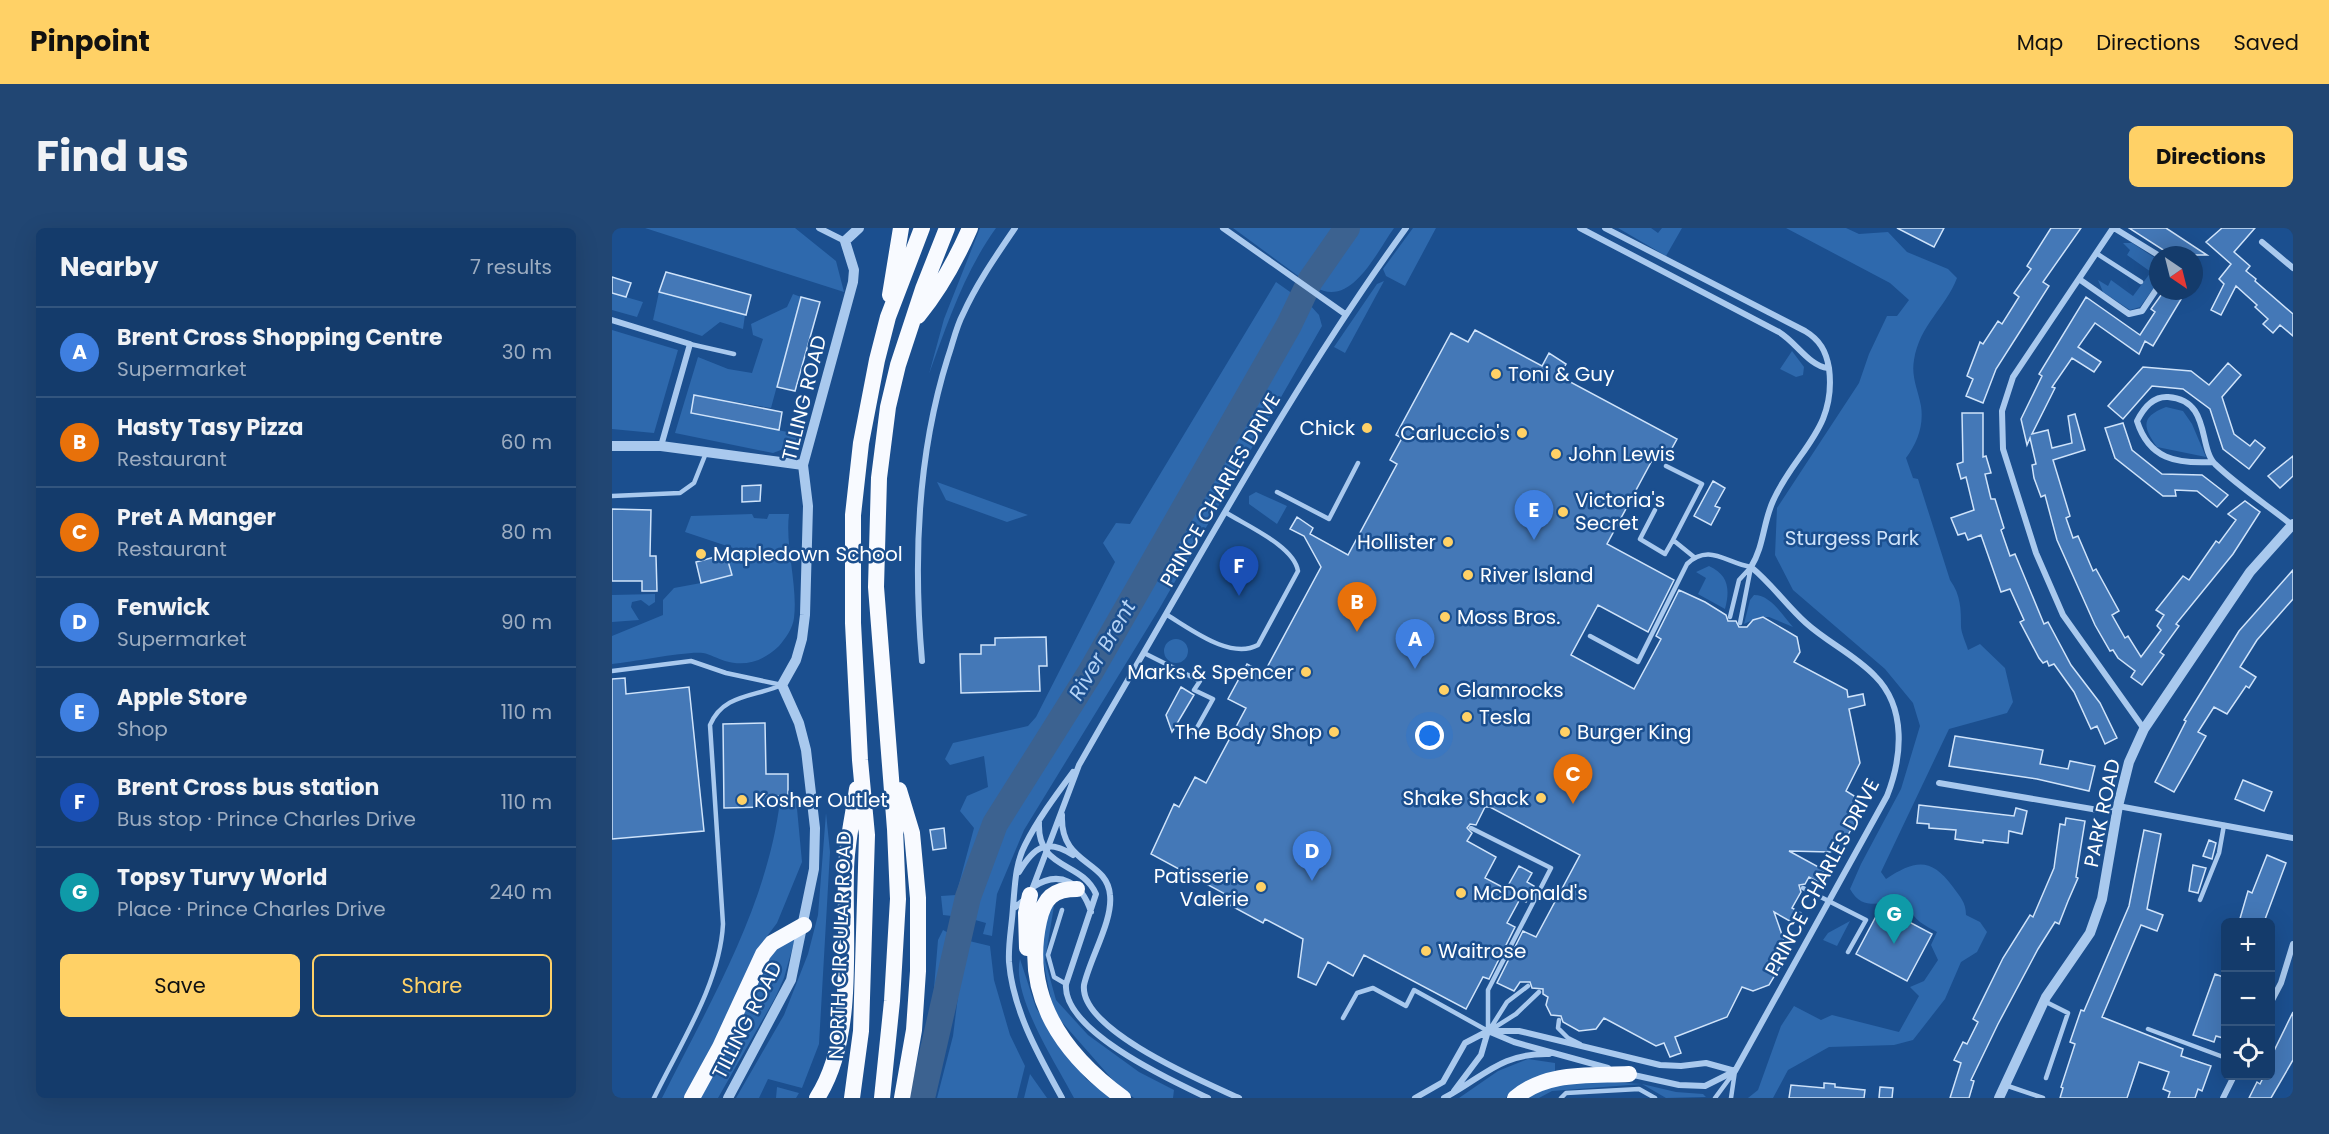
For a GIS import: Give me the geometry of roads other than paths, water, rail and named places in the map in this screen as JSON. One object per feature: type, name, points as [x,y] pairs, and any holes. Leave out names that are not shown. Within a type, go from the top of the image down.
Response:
[{"type":"highway","points":[[888,317],[891,278],[901,228]]},
{"type":"highway","name":"NORTH CIRCULAR ROAD","points":[[852,1098],[861,1030],[867,835],[860,760],[851,586],[853,515],[868,403],[888,317],[922,228]]},
{"type":"highway","points":[[882,1098],[891,1013],[898,898],[876,587],[877,517],[888,406],[910,326],[947,228]]},
{"type":"highway","points":[[910,326],[933,297],[970,228]]},
{"type":"highway","points":[[817,1098],[831,1070],[840,1027],[846,869],[860,760]]},
{"type":"highway","points":[[890,760],[914,844],[918,878],[918,971],[914,1030],[902,1098]]},
{"type":"highway","points":[[1035,965],[1037,931],[1047,899],[1060,890],[1077,889]]},
{"type":"highway","points":[[1031,891],[1026,913],[1027,946],[1035,965],[1046,1009],[1066,1043],[1093,1077],[1123,1098]]},
{"type":"highway","points":[[692,1098],[720,1047],[763,954],[772,943],[804,925]]},
{"type":"highway","points":[[1515,1098],[1527,1088],[1559,1077],[1629,1074]]},
{"type":"street","points":[[819,228],[845,241],[859,228]]},
{"type":"street","points":[[922,660],[916,597],[917,529],[936,397],[962,316],[986,272],[1015,228]]},
{"type":"street","points":[[1223,228],[1345,314]]},
{"type":"street","name":"PRINCE CHARLES DRIVE","points":[[1013,909],[1031,891],[1045,849],[1079,765],[1297,388],[1345,314],[1406,228]]},
{"type":"street","points":[[1580,228],[1779,332],[1795,343],[1812,362],[1828,368]]},
{"type":"street","points":[[1605,228],[1813,336],[1824,350],[1831,393],[1825,418],[1773,500],[1760,551],[1751,567]]},
{"type":"street","points":[[2144,729],[2063,615],[2036,553],[2003,449],[2002,411],[2013,377],[2113,228],[2149,250]]},
{"type":"street","name":"TILLING ROAD","points":[[728,1098],[791,980],[814,869],[815,828],[806,750],[799,723],[782,685],[795,660],[802,639],[805,615],[808,507],[802,465],[853,282],[854,270],[845,241]]},
{"type":"street","points":[[2262,242],[2293,268]]},
{"type":"street","points":[[2079,279],[2129,314],[2142,311],[2149,300]]},
{"type":"street","points":[[612,320],[690,344],[661,446]]},
{"type":"street","points":[[2213,462],[2185,464],[2162,456],[2142,438],[2137,421],[2144,407],[2162,397],[2177,398],[2195,411],[2213,462],[2292,525]]},
{"type":"street","points":[[612,446],[661,446],[802,465]]},
{"type":"street","name":"PARK ROAD","points":[[1999,1098],[2044,1001],[2090,933],[2102,899],[2118,806],[2129,762],[2144,729],[2250,572],[2292,525]]},
{"type":"street","name":"PRINCE CHARLES DRIVE","points":[[1735,1071],[1829,903],[1892,782],[1898,752],[1895,711],[1888,692],[1875,675],[1805,622],[1751,567]]},
{"type":"street","points":[[1062,1098],[1026,1027],[1016,997],[1009,962],[1014,880],[1024,846],[1079,765]]},
{"type":"street","points":[[1939,783],[2098,810],[2118,806],[2293,838]]},
{"type":"street","name":"PRINCE CHARLES DRIVE","points":[[1062,811],[1065,841],[1078,858],[1104,876],[1110,894],[1109,913],[1084,985],[1084,994],[1088,1004],[1103,1020],[1142,1049],[1239,1098]]},
{"type":"street","points":[[1039,822],[1045,849],[1094,888],[1096,894],[1066,984],[1070,1004],[1100,1035],[1150,1070],[1208,1098]]},
{"type":"street","points":[[1014,880],[1031,854],[1045,849],[1059,847],[1078,858]]},
{"type":"street","points":[[1031,891],[1058,877],[1084,894],[1091,912]]},
{"type":"street","points":[[2275,996],[2293,944]]},
{"type":"street","points":[[1415,1098],[1443,1083],[1465,1043],[1488,1031],[1519,1030],[1570,1045],[1589,1047],[1660,1065],[1681,1066],[1706,1063],[1735,1071]]},
{"type":"street","points":[[1488,1031],[1556,1054],[1679,1085],[1705,1086],[1735,1071]]},
{"type":"street","points":[[1451,1094],[1481,1055],[1488,1031]]},
{"type":"street","points":[[1444,1098],[1507,1059],[1531,1053],[1556,1054]]},
{"type":"street","points":[[2223,1098],[2232,1080]]},
{"type":"lane","points":[[2096,253],[2141,282]]},
{"type":"lane","points":[[690,344],[734,354]]},
{"type":"lane","points":[[612,496],[680,493],[693,483],[707,451]]},
{"type":"lane","points":[[1277,492],[1329,519],[1358,463]]},
{"type":"lane","points":[[1655,510],[1640,539],[1665,554],[1702,484],[1666,466]]},
{"type":"lane","points":[[1167,615],[1204,637],[1239,650],[1249,650],[1258,645],[1298,572],[1297,561],[1287,550],[1225,513]]},
{"type":"lane","points":[[1673,540],[1694,557]]},
{"type":"lane","points":[[1590,636],[1638,662],[1687,564],[1694,557],[1708,553],[1751,567]]},
{"type":"lane","points":[[1730,618],[1739,580],[1751,567]]},
{"type":"lane","points":[[1740,622],[1751,567]]},
{"type":"lane","points":[[1144,653],[1200,681],[1194,690],[1213,699],[1194,733]]},
{"type":"lane","points":[[612,671],[692,662],[726,673],[782,685]]},
{"type":"lane","points":[[654,1098],[714,976],[722,949],[723,924],[710,725],[716,710],[733,701],[782,685]]},
{"type":"lane","points":[[2200,900],[2219,853],[2224,825]]},
{"type":"lane","points":[[1471,828],[1551,868],[1488,990],[1488,1031]]},
{"type":"lane","points":[[1803,888],[1866,920],[1848,951]]},
{"type":"lane","points":[[1062,910],[1048,955],[1054,977],[1066,984]]},
{"type":"lane","points":[[1488,1031],[1507,1002],[1528,986]]},
{"type":"lane","points":[[1343,1018],[1357,993],[1373,988],[1406,1006],[1414,990],[1488,1031]]},
{"type":"lane","points":[[1488,1031],[1516,1014],[1539,992]]},
{"type":"lane","points":[[2044,1001],[2068,1013],[2046,1078]]},
{"type":"lane","points":[[1559,1020],[1558,1028],[1568,1038],[1589,1047]]},
{"type":"lane","points":[[2148,1029],[2221,1056]]},
{"type":"lane","points":[[1715,1098],[1735,1071]]},
{"type":"lane","points":[[1731,1098],[1735,1071]]},
{"type":"lane","points":[[2005,1085],[2043,1098]]},
{"type":"lane","points":[[1561,1098],[1566,1093],[1639,1089],[1655,1098]]},
{"type":"waterway","name":"River Brent","points":[[922,1098],[968,897],[995,824],[1090,673],[1289,325],[1310,281],[1347,228]]},
{"type":"place","name":"Toni & Guy","points":[[1496,374]]},
{"type":"place","name":"Chick","points":[[1367,428]]},
{"type":"place","name":"Carluccio's","points":[[1522,433]]},
{"type":"place","name":"John Lewis","points":[[1556,454]]},
{"type":"place","name":"Victoria's Secret","points":[[1563,512]]},
{"type":"place","name":"Apple Store","points":[[1534,540]]},
{"type":"place","name":"Hollister","points":[[1448,542]]},
{"type":"place","name":"Mapledown School","points":[[701,554]]},
{"type":"place","name":"River Island","points":[[1468,575]]},
{"type":"place","name":"Brent Cross bus station","points":[[1239,596]]},
{"type":"place","name":"Moss Bros.","points":[[1445,617]]},
{"type":"place","name":"Hasty Tasy Pizza","points":[[1357,632]]},
{"type":"place","name":"Brent Cross Shopping Centre","points":[[1415,669]]},
{"type":"place","name":"Marks & Spencer","points":[[1306,672]]},
{"type":"place","name":"Glamrocks","points":[[1444,690]]},
{"type":"place","name":"Tesla","points":[[1467,717]]},
{"type":"place","name":"The Body Shop","points":[[1334,732]]},
{"type":"place","name":"Burger King","points":[[1565,732]]},
{"type":"place","name":"Shake Shack","points":[[1541,798]]},
{"type":"place","name":"Kosher Outlet","points":[[742,800]]},
{"type":"place","name":"Pret A Manger","points":[[1573,804]]},
{"type":"place","name":"Fenwick","points":[[1312,881]]},
{"type":"place","name":"Patisserie Valerie","points":[[1261,887]]},
{"type":"place","name":"McDonald's","points":[[1461,893]]},
{"type":"place","name":"Topsy Turvy World","points":[[1894,944]]},
{"type":"place","name":"Waitrose","points":[[1426,951]]},
{"type":"park label","name":"Sturgess Park","points":[[1852,538]]}]
